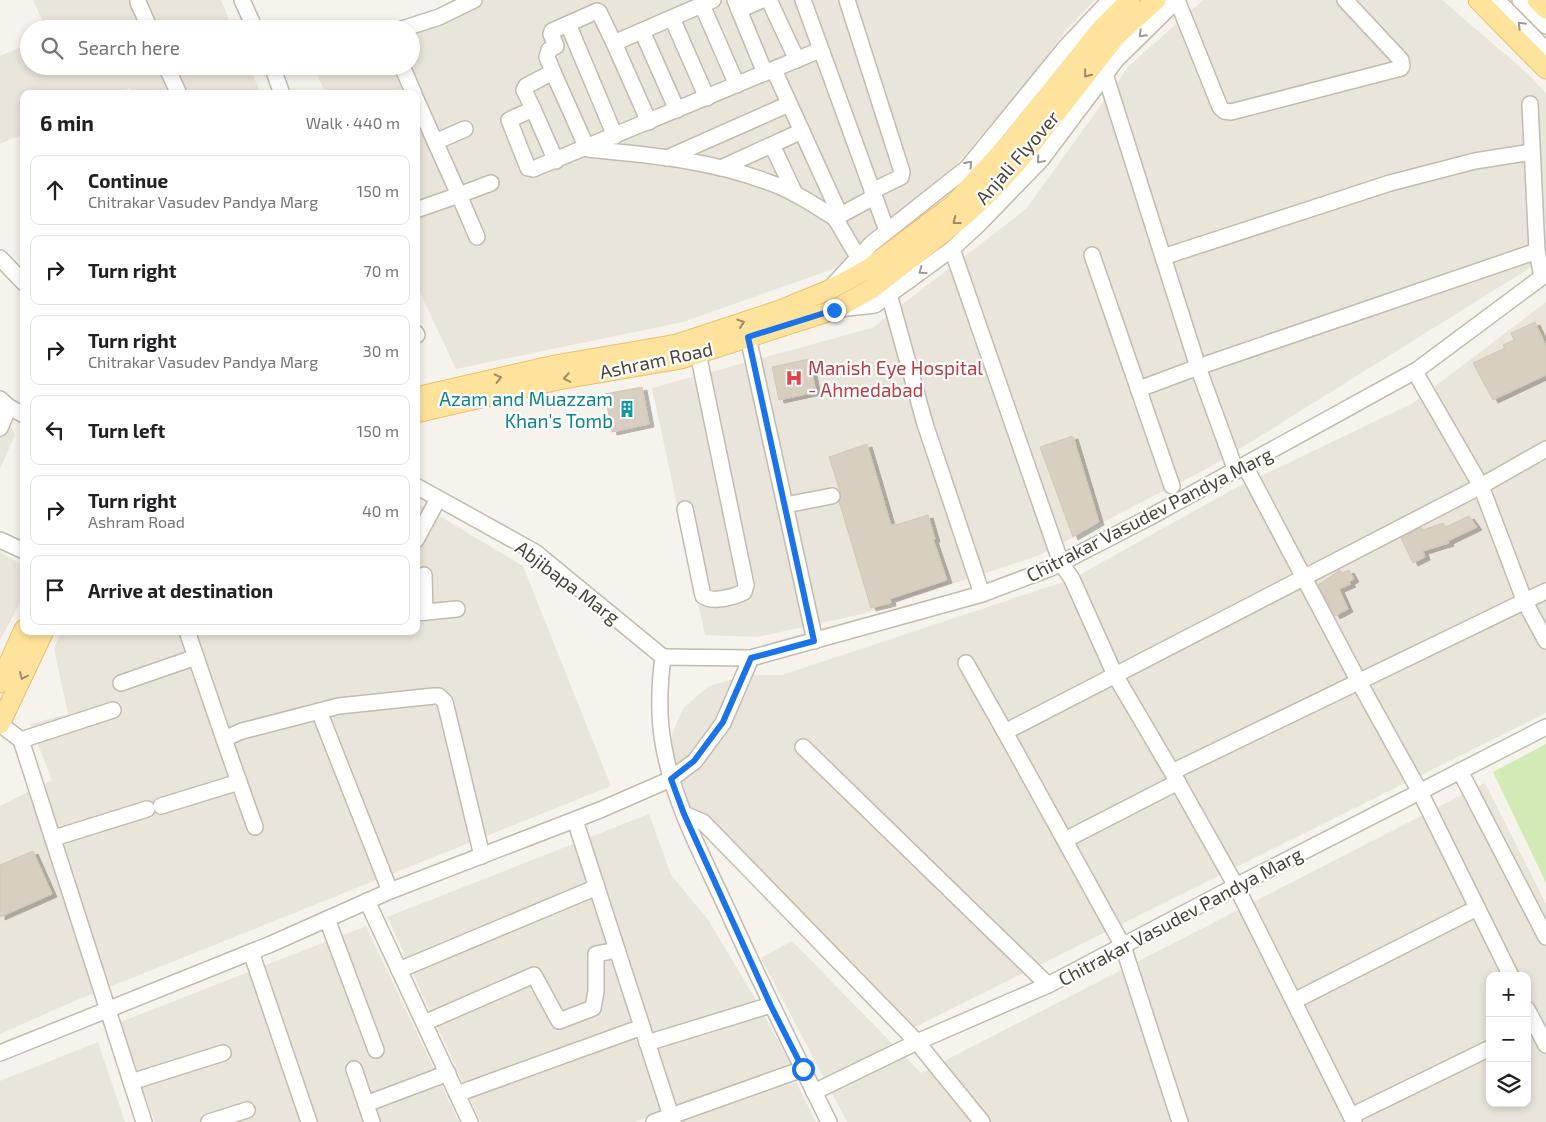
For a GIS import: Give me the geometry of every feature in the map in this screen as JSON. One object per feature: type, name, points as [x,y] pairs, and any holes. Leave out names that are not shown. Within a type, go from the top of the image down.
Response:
[{"type":"main road","name":"Anjali Flyover","points":[[829,290],[863,263],[953,205],[1010,143],[1102,28],[1130,0]]},
{"type":"main road","name":"Anjali Flyover","points":[[834,310],[881,291],[996,186],[1025,153],[1117,35],[1156,0]]},
{"type":"main road","points":[[1478,0],[1546,69]]},
{"type":"main road","name":"Ashram Road","points":[[420,396],[555,365],[677,344],[780,310],[829,290]]},
{"type":"main road","name":"Ashram Road","points":[[420,412],[558,380],[680,359],[834,310]]},
{"type":"main road","points":[[0,683],[21,635]]},
{"type":"main road","points":[[0,724],[42,635]]},
{"type":"street","points":[[242,0],[251,20]]},
{"type":"street","points":[[420,23],[439,17],[450,5],[474,0]]},
{"type":"street","points":[[762,0],[737,5],[770,72],[789,104],[838,216],[863,263],[887,231],[967,168],[1101,3]]},
{"type":"street","points":[[769,0],[797,60]]},
{"type":"street","points":[[803,0],[887,231]]},
{"type":"street","points":[[838,216],[897,180],[901,177],[902,172],[847,0]]},
{"type":"street","points":[[982,594],[881,291],[952,249],[978,225],[1041,160],[1116,60],[1177,0],[1220,107],[1224,111],[1231,112],[1401,68],[1401,60],[1345,0]]},
{"type":"street","points":[[1497,0],[1546,50]]},
{"type":"street","points":[[1520,0],[1546,26]]},
{"type":"street","points":[[138,2],[146,20]]},
{"type":"street","points":[[614,43],[708,3],[737,85]]},
{"type":"street","points":[[587,148],[547,57],[549,50],[556,46],[551,34],[552,31],[597,11],[614,43],[649,122]]},
{"type":"street","points":[[672,18],[707,98]]},
{"type":"street","points":[[568,24],[616,136]]},
{"type":"street","points":[[642,31],[678,110]]},
{"type":"street","points":[[533,109],[509,120],[509,122],[528,168],[533,169],[820,50]]},
{"type":"street","points":[[553,72],[524,88],[556,161]]},
{"type":"street","points":[[1105,74],[1198,367],[1240,468],[1304,578],[1420,792],[1509,972]]},
{"type":"street","points":[[173,75],[178,90]]},
{"type":"street","points":[[278,75],[281,90]]},
{"type":"street","points":[[406,75],[412,90]]},
{"type":"street","points":[[667,158],[789,104]]},
{"type":"street","points":[[1530,104],[1537,251],[1544,275]]},
{"type":"street","points":[[420,107],[477,237]]},
{"type":"street","points":[[435,142],[466,129]]},
{"type":"street","points":[[721,168],[802,131]]},
{"type":"street","points":[[772,145],[795,194]]},
{"type":"street","points":[[587,148],[667,158],[721,168],[769,182],[838,216]]},
{"type":"street","points":[[1163,256],[1390,184],[1475,161],[1532,152]]},
{"type":"street","points":[[420,209],[491,182]]},
{"type":"street","points":[[952,249],[1061,563],[1072,579],[1115,675],[1236,886],[1353,1119],[1486,1050]]},
{"type":"street","points":[[1138,389],[1537,251]]},
{"type":"street","points":[[1092,255],[1172,486]]},
{"type":"street","points":[[0,258],[20,279]]},
{"type":"street","name":"Chitrakar Vasudev Pandya Marg","points":[[663,657],[751,658],[982,594],[1061,563],[1415,372],[1544,275]]},
{"type":"street","points":[[748,337],[814,641]]},
{"type":"street","points":[[685,509],[702,596],[707,599],[714,599],[744,592],[746,585],[698,353]]},
{"type":"street","points":[[1415,372],[1481,486],[1525,602],[1546,641]]},
{"type":"street","points":[[0,428],[5,403],[20,412]]},
{"type":"street","points":[[1005,732],[1481,486],[1546,449]]},
{"type":"street","name":"Abjibapa Marg","points":[[420,488],[535,552],[663,657]]},
{"type":"street","points":[[785,505],[832,496]]},
{"type":"street","points":[[420,533],[438,499]]},
{"type":"street","points":[[0,540],[20,549]]},
{"type":"street","points":[[424,575],[421,613],[457,609]]},
{"type":"street","points":[[1065,840],[1175,777],[1359,682],[1546,591]]},
{"type":"street","points":[[188,635],[255,827]]},
{"type":"street","points":[[121,683],[196,657]]},
{"type":"street","points":[[663,657],[660,706],[664,746],[671,779],[684,814],[771,1006],[829,1122]]},
{"type":"street","points":[[0,1053],[252,952],[390,891],[575,820],[671,779],[694,761],[723,722],[751,658]]},
{"type":"street","points":[[966,663],[1122,946],[1180,1122]]},
{"type":"street","points":[[224,739],[242,731],[339,706],[434,696],[443,699],[482,856]]},
{"type":"street","points":[[21,740],[113,710]]},
{"type":"street","points":[[319,711],[390,891]]},
{"type":"street","points":[[0,724],[21,740],[144,1122]]},
{"type":"street","name":"Chitrakar Vasudev Pandya Marg","points":[[814,1092],[916,1042],[1048,985],[1546,727]]},
{"type":"street","points":[[803,747],[1048,985]]},
{"type":"street","points":[[1460,771],[1546,937]]},
{"type":"street","points":[[54,838],[239,782]]},
{"type":"street","points":[[684,814],[703,822],[916,1042],[982,1122]]},
{"type":"street","points":[[575,820],[672,1119]]},
{"type":"street","points":[[399,970],[597,887]]},
{"type":"street","points":[[367,901],[470,1122]]},
{"type":"street","points":[[1294,1001],[1477,908]]},
{"type":"street","points":[[327,919],[376,1050]]},
{"type":"street","points":[[424,1023],[534,975],[559,1021],[593,1008],[596,991],[596,954],[617,950]]},
{"type":"street","points":[[252,952],[310,1122]]},
{"type":"street","points":[[647,1043],[771,1006]]},
{"type":"street","points":[[1536,1025],[1546,1045]]},
{"type":"street","points":[[457,1094],[642,1027]]},
{"type":"street","points":[[131,1082],[223,1053]]},
{"type":"street","points":[[354,1069],[372,1122]]},
{"type":"street","points":[[654,1122],[672,1119],[803,1069]]},
{"type":"street","points":[[366,1104],[448,1073]]},
{"type":"street","points":[[209,1122],[246,1110]]},
{"type":"shaded area","points":[[33,0],[221,0],[229,20],[42,20]]},
{"type":"shaded area","points":[[479,0],[1095,0],[1067,29],[1033,74],[894,238],[850,263],[683,322],[456,369],[420,292],[420,90],[324,90],[317,75],[420,75],[420,26]]},
{"type":"shaded area","points":[[1203,0],[1442,0],[1528,74],[1546,93],[1546,254],[1525,271],[1214,465],[1037,556],[862,614],[757,637],[705,635],[652,388],[872,328],[1026,209],[1129,66]]},
{"type":"shaded area","points":[[20,48],[20,75],[253,75],[259,90],[131,90],[130,88],[126,90],[20,90],[20,136],[0,144],[0,56]]},
{"type":"shaded area","points":[[1546,302],[1546,713],[913,1028],[667,787],[668,759],[673,732],[683,708],[709,686],[747,675],[782,675],[1072,579],[1232,490],[1413,403]]},
{"type":"shaded area","points":[[0,403],[15,435],[0,469]]},
{"type":"shaded area","points":[[420,504],[523,566],[611,786],[72,1002],[0,1034],[0,806],[52,780],[30,724],[68,714],[54,649],[59,635],[420,635]]},
{"type":"shaded area","points":[[0,552],[20,564],[20,602],[0,640]]},
{"type":"shaded area","points":[[1485,783],[1546,904],[1546,1122],[847,1122],[761,958],[792,941],[921,1073]]},
{"type":"shaded area","points":[[649,814],[671,875],[709,921],[792,1066],[634,1122],[481,1122],[387,917]]},
{"type":"shaded area","points":[[366,926],[459,1122],[155,1122],[118,1023]]},
{"type":"shaded area","points":[[98,1042],[125,1122],[0,1122],[0,1081]]},
{"type":"shaded area","points":[[796,1082],[816,1122],[679,1122]]},
{"type":"green space","points":[[1546,744],[1546,883],[1493,772]]},
{"type":"building","points":[[1535,322],[1546,346],[1546,375],[1493,400],[1473,363],[1505,348],[1503,345],[1514,340],[1511,333]]},
{"type":"building","points":[[809,359],[816,392],[779,400],[772,367]]},
{"type":"building","name":"Azam and Muazzam Khan's Tomb","points":[[642,387],[649,424],[612,432],[605,394]]},
{"type":"building","points":[[1073,436],[1099,522],[1073,537],[1040,447]]},
{"type":"building","points":[[867,444],[891,525],[928,515],[935,539],[933,539],[947,580],[890,599],[891,603],[871,608],[839,501],[841,494],[829,457]]},
{"type":"building","points":[[1469,516],[1477,527],[1448,541],[1449,543],[1423,551],[1425,557],[1413,563],[1401,538],[1421,527],[1423,530],[1443,523],[1446,527]]},
{"type":"building","points":[[1340,570],[1342,573],[1349,570],[1354,579],[1349,582],[1351,584],[1339,589],[1348,609],[1335,616],[1318,585]]},
{"type":"building","points":[[33,851],[52,894],[0,917],[0,865]]},
{"type":"place","name":"Manish Eye Hospital - Ahmedabad","points":[[794,378]]},
{"type":"place","name":"Azam and Muazzam Khan's Tomb","points":[[627,409]]},
{"type":"route","points":[[803,1069],[771,1006],[684,814],[671,779],[694,761],[723,722],[751,658],[814,641],[748,337],[834,310]]}]
